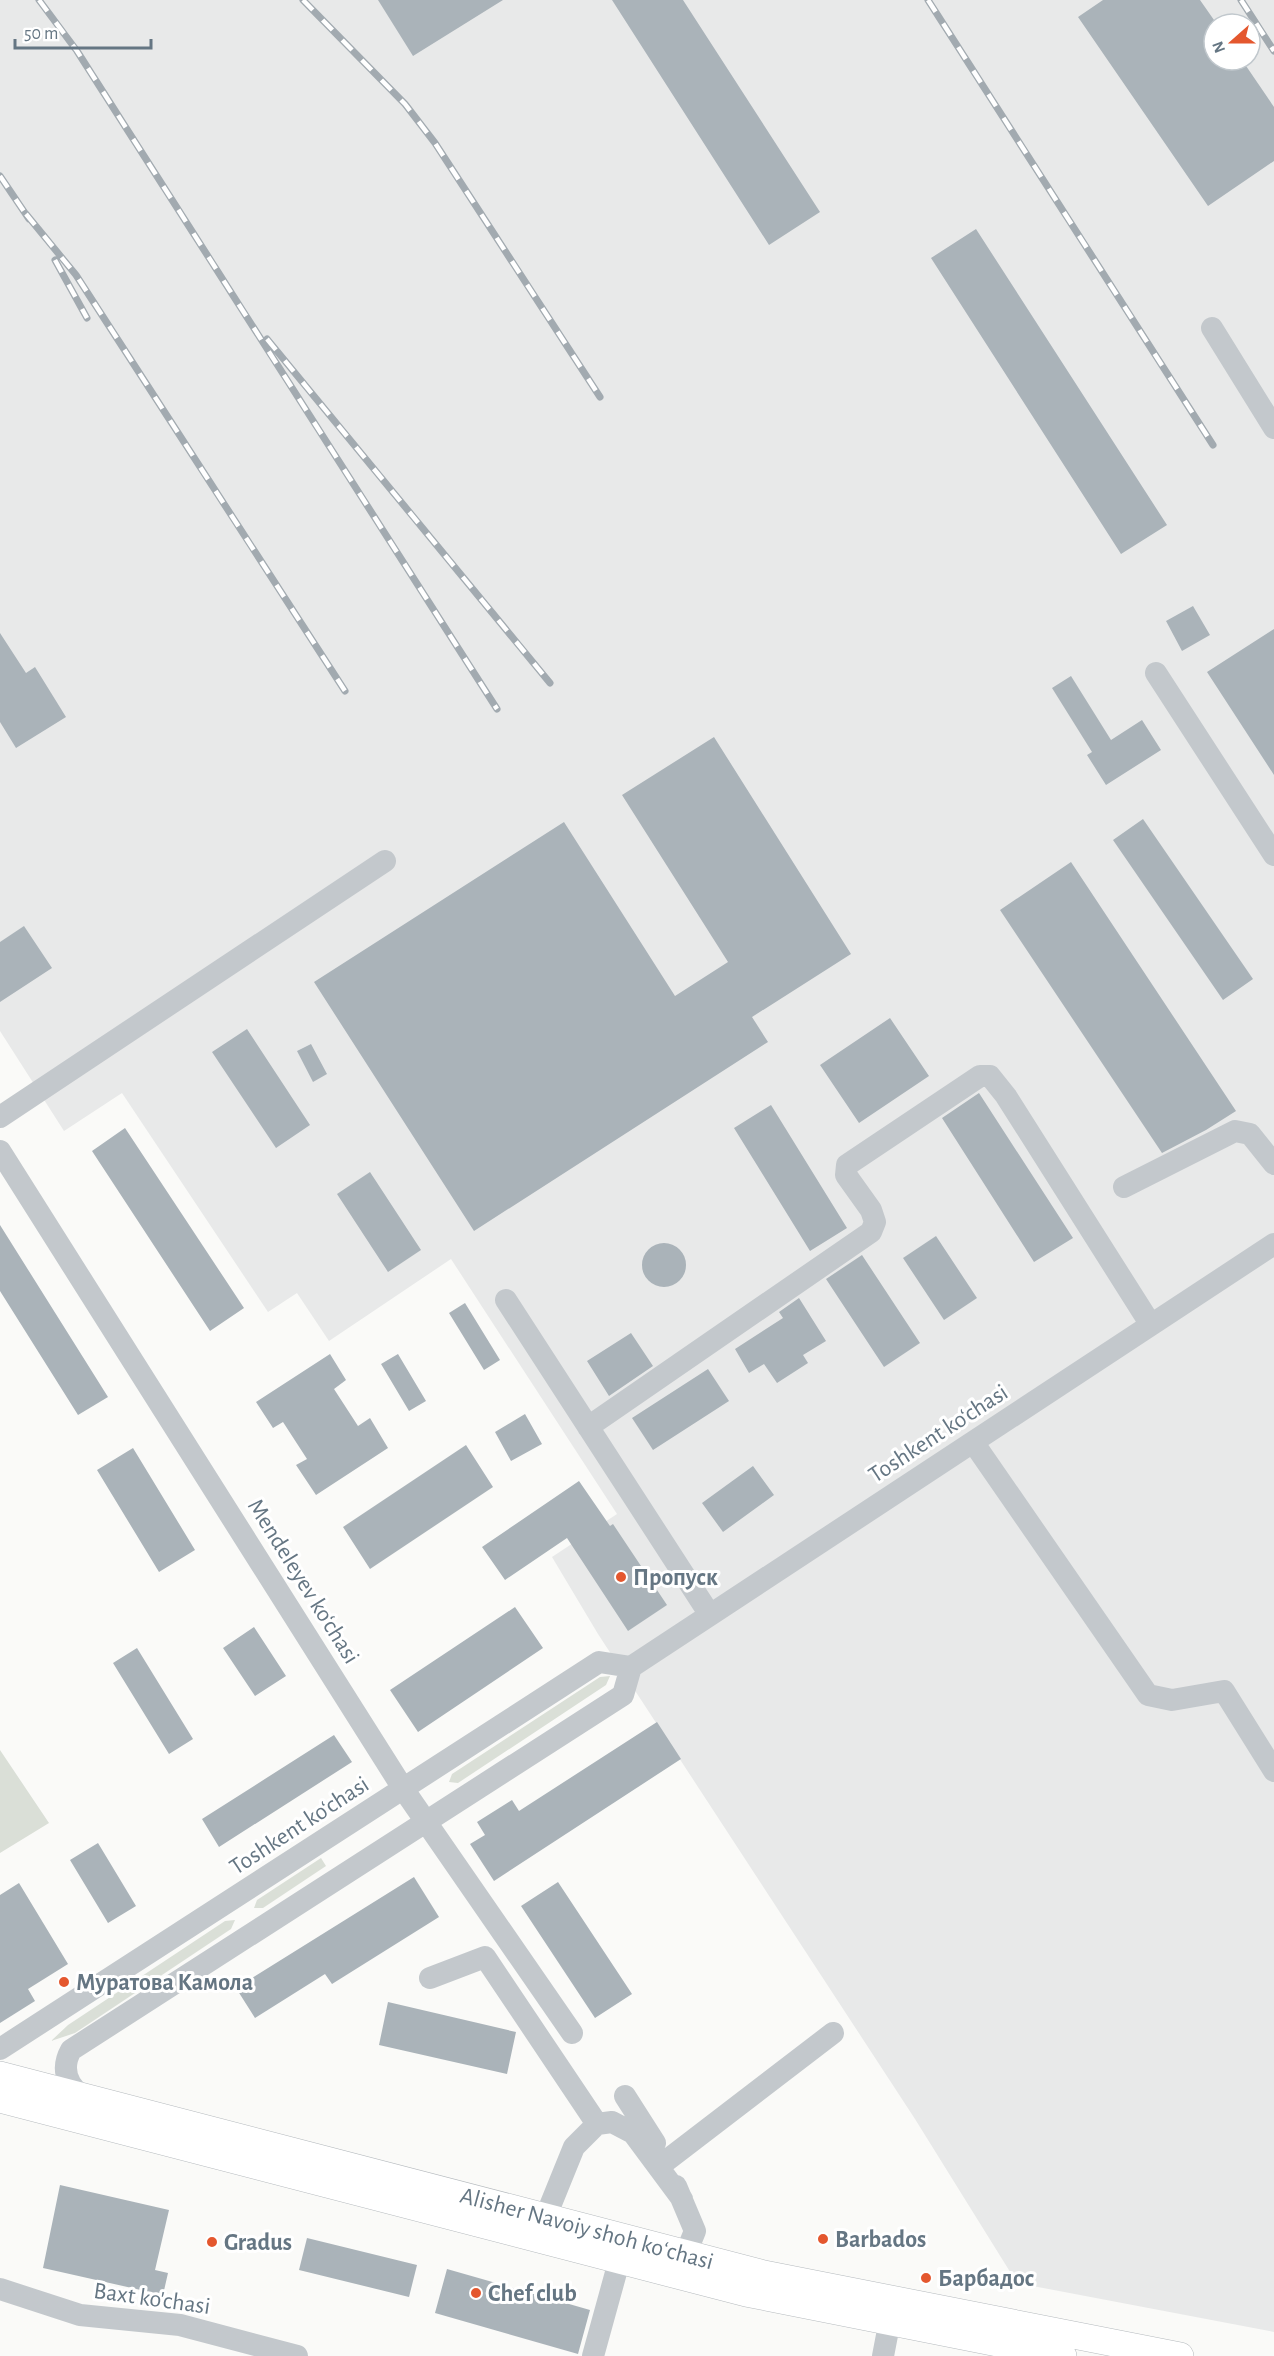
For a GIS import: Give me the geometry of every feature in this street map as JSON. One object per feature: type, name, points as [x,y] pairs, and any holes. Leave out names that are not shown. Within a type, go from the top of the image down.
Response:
[{"type":"main road","name":"Alisher Navoiy shoh koʻchasi","points":[[0,2075],[686,2253],[1063,2356]]},
{"type":"main road","name":"Alisher Navoiy shoh koʻchasi","points":[[0,2099],[620,2258],[746,2293],[892,2311],[1180,2356]]},
{"type":"street","points":[[1212,328],[1274,428]]},
{"type":"street","points":[[1156,673],[1274,855]]},
{"type":"street","points":[[0,1117],[385,861]]},
{"type":"street","points":[[588,1428],[871,1232],[875,1222],[871,1210],[846,1175],[847,1165],[980,1076],[990,1076],[1006,1096],[1151,1325]]},
{"type":"street","points":[[1124,1186],[1235,1131],[1250,1134],[1274,1164]]},
{"type":"street","name":"Mendeleyev ko‘chasi","points":[[0,1151],[404,1790],[572,2032]]},
{"type":"street","name":"Toshkent ko‘chasi","points":[[0,2049],[599,1662],[631,1667],[1274,1244]]},
{"type":"street","points":[[506,1300],[711,1615]]},
{"type":"street","points":[[973,1442],[1148,1695],[1172,1700],[1224,1691],[1274,1771]]},
{"type":"street","points":[[82,2096],[72,2087],[66,2076],[66,2062],[70,2050],[622,1695],[631,1667]]},
{"type":"street","points":[[430,1978],[485,1957],[597,2124]]},
{"type":"street","points":[[666,2161],[833,2033]]},
{"type":"street","points":[[625,2096],[666,2161],[695,2231],[686,2253]]},
{"type":"street","points":[[546,2216],[574,2147],[597,2124],[612,2122],[633,2133],[682,2199]]},
{"type":"street","points":[[593,2356],[620,2258]]},
{"type":"street","name":"Baxt ko'chasi","points":[[0,2289],[80,2315],[180,2325],[297,2356]]},
{"type":"street","points":[[883,2356],[892,2311]]},
{"type":"shaded area","points":[[0,0],[1274,0],[1274,2332],[1017,2283],[915,2119],[598,1634],[552,1557],[617,1514],[451,1259],[329,1341],[297,1293],[268,1312],[122,1093],[64,1131],[0,1031]]},
{"type":"shaded area","points":[[610,1676],[606,1685],[458,1783],[449,1782],[452,1774],[600,1677]]},
{"type":"shaded area","points":[[0,1750],[49,1823],[0,1853]]},
{"type":"shaded area","points":[[321,1858],[326,1866],[263,1908],[254,1908],[257,1900]]},
{"type":"shaded area","points":[[235,1920],[231,1929],[75,2033],[51,2041],[68,2025],[225,1921]]},
{"type":"building","points":[[378,0],[503,0],[413,56]]},
{"type":"building","points":[[612,0],[683,0],[820,212],[769,245]]},
{"type":"building","points":[[1103,0],[1200,0],[1208,12],[1202,12],[1202,72],[1250,72],[1274,107],[1274,161],[1208,206],[1078,17]]},
{"type":"building","points":[[976,229],[1167,525],[1121,554],[931,258]]},
{"type":"building","points":[[1193,606],[1210,635],[1182,651],[1166,621]]},
{"type":"building","points":[[1274,629],[1274,775],[1207,672]]},
{"type":"building","points":[[0,633],[26,673],[35,667],[66,717],[16,748],[0,722]]},
{"type":"building","points":[[1071,676],[1111,740],[1142,720],[1161,750],[1106,785],[1087,755],[1092,752],[1052,688]]},
{"type":"building","points":[[714,737],[851,954],[752,1017],[768,1042],[474,1231],[314,982],[564,822],[675,996],[728,962],[622,795]]},
{"type":"building","points":[[1143,819],[1253,979],[1223,1000],[1113,840]]},
{"type":"building","points":[[1071,862],[1236,1111],[1162,1153],[1000,910]]},
{"type":"building","points":[[24,926],[52,968],[0,1002],[0,942]]},
{"type":"building","points":[[890,1018],[929,1076],[859,1123],[820,1065]]},
{"type":"building","points":[[247,1029],[310,1125],[276,1148],[212,1052]]},
{"type":"building","points":[[311,1044],[327,1074],[313,1082],[297,1051]]},
{"type":"building","points":[[979,1093],[1073,1238],[1034,1262],[942,1118]]},
{"type":"building","points":[[771,1105],[847,1228],[810,1251],[734,1128]]},
{"type":"building","points":[[125,1128],[244,1308],[210,1331],[92,1151]]},
{"type":"building","points":[[370,1172],[421,1250],[388,1272],[337,1194]]},
{"type":"building","points":[[0,1225],[108,1397],[78,1415],[0,1291]]},
{"type":"building","points":[[936,1236],[977,1298],[944,1320],[903,1258]]},
{"type":"building","points":[[664,1243],[679,1250],[686,1265],[679,1280],[664,1287],[649,1280],[642,1265],[649,1250]]},
{"type":"building","points":[[862,1255],[920,1343],[884,1367],[826,1279]]},
{"type":"building","points":[[799,1298],[826,1341],[803,1355],[808,1363],[777,1383],[764,1364],[749,1373],[735,1349],[783,1318],[779,1312]]},
{"type":"building","points":[[465,1303],[500,1360],[484,1370],[449,1313]]},
{"type":"building","points":[[631,1333],[653,1366],[609,1396],[587,1361]]},
{"type":"building","points":[[330,1354],[346,1380],[334,1389],[358,1426],[370,1418],[388,1448],[316,1495],[296,1465],[307,1459],[283,1422],[273,1428],[256,1402]]},
{"type":"building","points":[[398,1354],[426,1401],[409,1411],[381,1364]]},
{"type":"building","points":[[708,1369],[729,1401],[653,1450],[632,1418]]},
{"type":"building","points":[[525,1414],[542,1444],[511,1461],[495,1432]]},
{"type":"building","points":[[466,1445],[493,1487],[370,1569],[343,1527]]},
{"type":"building","points":[[133,1448],[195,1550],[159,1572],[97,1470]]},
{"type":"building","points":[[753,1466],[774,1495],[723,1532],[702,1503]]},
{"type":"building","points":[[579,1481],[610,1526],[613,1524],[667,1605],[628,1631],[567,1538],[505,1580],[482,1547]]},
{"type":"building","points":[[515,1607],[543,1648],[418,1732],[390,1690]]},
{"type":"building","points":[[254,1627],[286,1676],[255,1696],[223,1648]]},
{"type":"building","points":[[137,1648],[193,1739],[169,1754],[113,1663]]},
{"type":"building","points":[[657,1722],[681,1759],[494,1881],[470,1844],[485,1835],[477,1822],[512,1800],[519,1811]]},
{"type":"building","points":[[334,1735],[352,1762],[219,1847],[202,1819]]},
{"type":"building","points":[[98,1843],[136,1906],[108,1923],[70,1860]]},
{"type":"building","points":[[414,1877],[439,1917],[332,1984],[325,1974],[255,2018],[236,1988]]},
{"type":"building","points":[[558,1882],[632,1994],[595,2018],[521,1906]]},
{"type":"building","points":[[19,1883],[68,1964],[28,1989],[35,2001],[0,2023],[0,1895]]},
{"type":"building","points":[[388,2002],[516,2032],[507,2074],[379,2045]]},
{"type":"building","points":[[60,2185],[169,2210],[155,2270],[168,2273],[163,2295],[43,2268]]},
{"type":"building","points":[[307,2238],[417,2265],[409,2297],[299,2270]]},
{"type":"building","points":[[447,2269],[590,2310],[578,2354],[435,2313]]},
{"type":"railway","points":[[39,0],[77,51],[497,709]]},
{"type":"railway","points":[[303,0],[405,104],[435,143],[600,397]]},
{"type":"railway","points":[[928,0],[1213,445]]},
{"type":"railway","points":[[1241,0],[1274,51]]},
{"type":"railway","points":[[0,176],[29,219]]},
{"type":"railway","points":[[26,214],[76,275],[345,691]]},
{"type":"railway","points":[[55,260],[87,318]]},
{"type":"railway","points":[[267,339],[550,683]]},
{"type":"place","name":"Пропуск","points":[[621,1577]]},
{"type":"place","name":"Муратова Камола","points":[[64,1982]]},
{"type":"place","name":"Barbados","points":[[823,2239]]},
{"type":"place","name":"Gradus","points":[[212,2242]]},
{"type":"place","name":"Барбадос","points":[[926,2278]]},
{"type":"place","name":"Chef club","points":[[476,2293]]}]
